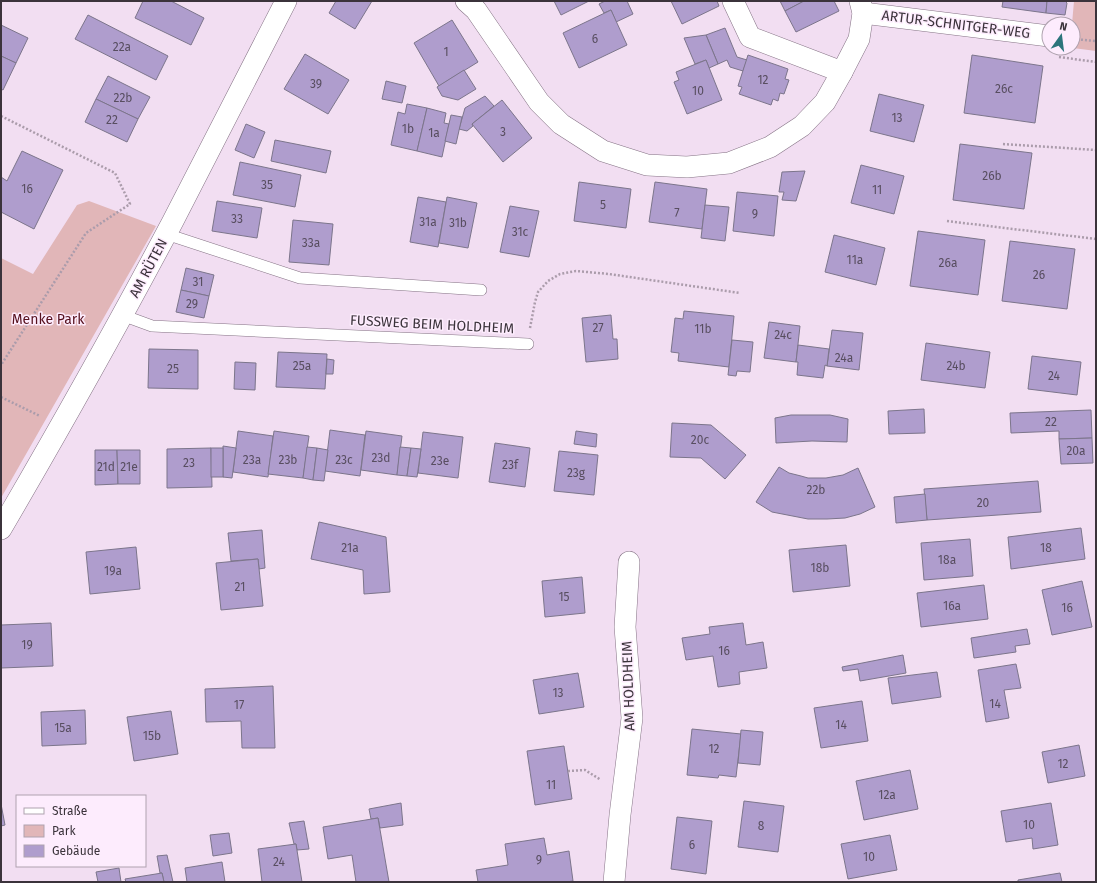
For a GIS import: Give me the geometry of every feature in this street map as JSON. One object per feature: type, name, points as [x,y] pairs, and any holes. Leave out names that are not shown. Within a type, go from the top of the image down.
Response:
[{"type":"street","name":"AM RÜTEN","points":[[1,530],[60,427],[166,234],[286,1]]},
{"type":"street","name":"ARTUR-SCHNITGER-WEG","points":[[466,1],[476,10],[539,102],[560,124],[603,151],[647,165],[687,167],[729,163],[770,147],[802,126],[825,102],[859,39],[861,7],[1041,35]]},
{"type":"street","points":[[733,1],[750,37],[842,72]]},
{"type":"street","name":"AM HOLDHEIM","points":[[614,882],[632,718],[625,627],[629,562]]},
{"type":"lane","points":[[166,234],[300,278],[481,290]]},
{"type":"lane","name":"FUSSWEG BEIM HOLDHEIM","points":[[122,315],[152,326],[528,344]]},
{"type":"path","points":[[1081,40],[1096,41]]},
{"type":"path","points":[[1,116],[115,173],[130,204],[86,233],[1,365]]},
{"type":"path","points":[[1003,144],[1096,150]]},
{"type":"path","points":[[947,222],[1096,239]]},
{"type":"path","name":"FUSSWEG BEIM HOLDHEIM","points":[[528,344],[538,292],[548,281],[560,274],[576,271],[592,272],[740,293]]},
{"type":"path","points":[[1,397],[46,418],[60,427]]},
{"type":"path","points":[[568,772],[585,770],[610,786],[624,787]]},
{"type":"green space","points":[[1074,1],[1096,1],[1096,51],[1081,49],[1081,16],[1073,16]]},
{"type":"green space","name":"Menke Park","points":[[89,201],[156,226],[1,498],[1,258],[33,274],[77,205]]},
{"type":"building","points":[[143,1],[171,1],[204,18],[191,45],[135,18]]},
{"type":"building","points":[[336,1],[372,1],[355,29],[329,13]]},
{"type":"building","points":[[554,1],[589,1],[561,15]]},
{"type":"building","points":[[605,1],[627,1],[633,14],[616,22],[611,10],[604,13],[599,4]]},
{"type":"building","points":[[671,1],[717,1],[719,6],[682,24]]},
{"type":"building","points":[[780,1],[804,1],[785,11]]},
{"type":"building","points":[[804,1],[834,1],[839,11],[796,32],[785,11]]},
{"type":"building","points":[[1003,1],[1047,1],[1046,13],[1002,7]]},
{"type":"building","points":[[1047,1],[1065,1],[1067,3],[1065,15],[1046,13]]},
{"type":"building","points":[[611,10],[627,45],[579,68],[563,33]]},
{"type":"building","points":[[88,15],[168,56],[156,80],[75,39]]},
{"type":"building","points":[[452,20],[478,62],[439,86],[414,43]]},
{"type":"building","points":[[1,25],[28,38],[16,63],[1,56]]},
{"type":"building","points":[[725,28],[737,57],[747,60],[743,71],[730,67],[727,60],[718,64],[706,35]]},
{"type":"building","points":[[706,35],[718,64],[709,68],[706,60],[695,64],[684,38]]},
{"type":"building","points":[[305,54],[349,80],[328,114],[284,89]]},
{"type":"building","points":[[748,55],[788,69],[785,79],[789,80],[784,94],[780,93],[778,101],[773,99],[771,105],[739,94],[742,87],[738,86]]},
{"type":"building","points":[[972,55],[1043,66],[1035,123],[964,113]]},
{"type":"building","points":[[1,56],[16,63],[3,90],[1,89]]},
{"type":"building","points":[[706,60],[722,100],[687,114],[674,82],[679,80],[676,72]]},
{"type":"building","points":[[464,70],[476,89],[458,100],[442,96],[437,87]]},
{"type":"building","points":[[108,76],[150,97],[138,119],[96,99]]},
{"type":"building","points":[[386,81],[406,86],[402,103],[382,99]]},
{"type":"building","points":[[879,94],[924,105],[914,142],[870,131]]},
{"type":"building","points":[[485,96],[494,106],[472,124],[473,126],[467,131],[459,129],[465,108]]},
{"type":"building","points":[[96,99],[138,119],[127,142],[85,122]]},
{"type":"building","points":[[502,100],[532,138],[503,162],[472,124]]},
{"type":"building","points":[[407,104],[427,108],[417,151],[391,145],[398,112],[405,114]]},
{"type":"building","points":[[427,108],[446,113],[444,123],[449,124],[442,157],[417,151]]},
{"type":"building","points":[[451,115],[462,117],[456,144],[445,141]]},
{"type":"building","points":[[246,124],[265,132],[254,158],[235,150]]},
{"type":"building","points":[[275,140],[331,151],[326,173],[271,161]]},
{"type":"building","points":[[960,144],[1032,153],[1024,209],[953,200]]},
{"type":"building","points":[[22,151],[63,170],[34,229],[1,212],[1,177],[7,181]]},
{"type":"building","points":[[240,162],[301,175],[295,207],[233,195]]},
{"type":"building","points":[[861,165],[904,176],[894,214],[851,203]]},
{"type":"building","points":[[805,171],[796,201],[782,200],[784,192],[779,192],[782,172]]},
{"type":"building","points":[[579,182],[631,189],[626,228],[574,221]]},
{"type":"building","points":[[655,182],[707,189],[702,229],[649,222]]},
{"type":"building","points":[[737,192],[778,196],[774,236],[733,231]]},
{"type":"building","points":[[418,197],[446,202],[438,247],[410,242]]},
{"type":"building","points":[[447,197],[477,203],[468,248],[439,243]]},
{"type":"building","points":[[217,201],[262,208],[257,238],[212,231]]},
{"type":"building","points":[[705,205],[729,207],[725,241],[701,238]]},
{"type":"building","points":[[510,206],[539,211],[529,257],[500,252]]},
{"type":"building","points":[[293,220],[333,224],[329,265],[289,262]]},
{"type":"building","points":[[918,231],[985,240],[978,295],[910,286]]},
{"type":"building","points":[[834,235],[885,248],[876,285],[825,272]]},
{"type":"building","points":[[1010,241],[1075,249],[1067,309],[1002,301]]},
{"type":"building","points":[[186,268],[214,275],[209,296],[181,290]]},
{"type":"building","points":[[181,290],[209,296],[204,318],[176,312]]},
{"type":"building","points":[[684,311],[734,316],[729,367],[678,361],[679,353],[671,352],[675,318],[683,319]]},
{"type":"building","points":[[611,315],[613,339],[617,339],[618,359],[586,362],[582,318]]},
{"type":"building","points":[[769,322],[800,326],[796,362],[764,358]]},
{"type":"building","points":[[832,330],[863,333],[859,370],[827,366]]},
{"type":"building","points":[[732,340],[753,342],[750,372],[737,371],[736,376],[728,375]]},
{"type":"building","points":[[926,343],[990,352],[985,388],[921,380]]},
{"type":"building","points":[[798,345],[829,349],[827,366],[825,365],[823,378],[797,375],[798,362],[796,362]]},
{"type":"building","points":[[149,349],[198,350],[198,389],[148,388]]},
{"type":"building","points":[[278,352],[327,354],[325,389],[276,387]]},
{"type":"building","points":[[1032,356],[1081,362],[1077,395],[1028,389]]},
{"type":"building","points":[[327,359],[334,360],[333,374],[326,374]]},
{"type":"building","points":[[235,362],[256,363],[255,390],[234,389]]},
{"type":"building","points":[[924,409],[925,433],[889,434],[888,411]]},
{"type":"building","points":[[1091,410],[1092,438],[1059,439],[1059,431],[1011,433],[1010,413]]},
{"type":"building","points":[[791,415],[830,415],[848,419],[847,442],[812,441],[776,443],[775,418]]},
{"type":"building","points":[[672,423],[711,425],[746,455],[725,479],[701,458],[670,457]]},
{"type":"building","points":[[330,430],[365,435],[360,476],[325,471]]},
{"type":"building","points":[[238,431],[273,436],[268,477],[233,472]]},
{"type":"building","points":[[274,431],[309,436],[303,478],[268,474]]},
{"type":"building","points":[[366,431],[402,436],[397,475],[361,470]]},
{"type":"building","points":[[576,431],[597,434],[596,447],[574,444]]},
{"type":"building","points":[[423,432],[463,437],[458,478],[418,473]]},
{"type":"building","points":[[1092,438],[1093,463],[1061,464],[1059,439]]},
{"type":"building","points":[[495,443],[530,448],[525,487],[489,482]]},
{"type":"building","points":[[223,446],[236,448],[232,478],[223,477]]},
{"type":"building","points":[[307,447],[317,448],[313,480],[303,478]]},
{"type":"building","points":[[400,447],[411,448],[407,476],[397,475]]},
{"type":"building","points":[[211,448],[212,487],[167,488],[167,449]]},
{"type":"building","points":[[211,448],[223,448],[223,477],[211,477]]},
{"type":"building","points":[[317,448],[328,450],[324,481],[313,480]]},
{"type":"building","points":[[411,448],[421,449],[417,477],[407,476]]},
{"type":"building","points":[[95,450],[117,450],[118,484],[95,485]]},
{"type":"building","points":[[117,450],[140,450],[140,484],[118,484]]},
{"type":"building","points":[[559,451],[598,455],[594,495],[554,491]]},
{"type":"building","points":[[779,467],[789,473],[808,478],[826,478],[843,475],[858,468],[875,507],[860,514],[845,518],[827,519],[808,519],[772,512],[756,502]]},
{"type":"building","points":[[1038,481],[1041,512],[927,520],[924,489]]},
{"type":"building","points":[[925,494],[927,520],[896,523],[894,497]]},
{"type":"building","points":[[319,522],[386,537],[390,592],[364,594],[363,570],[311,559]]},
{"type":"building","points":[[1081,528],[1085,559],[1011,569],[1008,537]]},
{"type":"building","points":[[262,530],[265,568],[259,569],[258,559],[231,561],[228,533]]},
{"type":"building","points":[[970,539],[973,576],[924,580],[921,543]]},
{"type":"building","points":[[846,545],[850,586],[793,592],[789,550]]},
{"type":"building","points":[[136,547],[140,589],[90,594],[86,552]]},
{"type":"building","points":[[258,559],[263,606],[221,610],[216,563]]},
{"type":"building","points":[[582,577],[585,613],[545,617],[542,581]]},
{"type":"building","points":[[1082,581],[1092,627],[1052,635],[1042,590]]},
{"type":"building","points":[[984,585],[988,619],[921,627],[917,593]]},
{"type":"building","points":[[51,623],[53,666],[1,668],[1,625]]},
{"type":"building","points":[[743,623],[746,645],[763,642],[767,668],[739,672],[740,684],[718,687],[713,656],[686,660],[682,638],[710,634],[709,627]]},
{"type":"building","points":[[1027,629],[1030,644],[1015,646],[1016,652],[974,658],[971,638]]},
{"type":"building","points":[[903,655],[906,673],[860,681],[858,669],[843,671],[842,667]]},
{"type":"building","points":[[1016,664],[1021,688],[1004,690],[1009,718],[986,722],[978,670]]},
{"type":"building","points":[[937,672],[941,697],[892,704],[888,678]]},
{"type":"building","points":[[578,673],[584,707],[539,714],[533,680]]},
{"type":"building","points":[[273,686],[275,748],[242,748],[241,721],[206,722],[205,689]]},
{"type":"building","points":[[862,701],[868,741],[821,748],[814,708]]},
{"type":"building","points":[[85,710],[86,744],[42,746],[41,712]]},
{"type":"building","points":[[171,711],[178,754],[134,761],[127,717]]},
{"type":"building","points":[[692,729],[741,734],[736,777],[719,775],[718,778],[687,775]]},
{"type":"building","points":[[741,730],[763,732],[760,765],[738,763]]},
{"type":"building","points":[[1079,745],[1085,776],[1048,783],[1042,752]]},
{"type":"building","points":[[564,746],[572,799],[535,805],[527,751]]},
{"type":"building","points":[[910,770],[918,809],[864,820],[856,781]]},
{"type":"building","points":[[744,801],[784,806],[778,852],[738,847]]},
{"type":"building","points":[[401,803],[403,825],[380,828],[378,818],[371,819],[369,809]]},
{"type":"building","points":[[1051,803],[1058,845],[1033,849],[1032,838],[1006,842],[1001,811]]},
{"type":"building","points":[[1,804],[5,825],[1,826]]},
{"type":"building","points":[[677,817],[712,821],[706,874],[671,869]]},
{"type":"building","points":[[378,818],[389,882],[356,882],[352,855],[328,859],[323,827]]},
{"type":"building","points":[[304,821],[309,849],[297,850],[289,823]]},
{"type":"building","points":[[229,833],[232,853],[213,856],[210,835]]},
{"type":"building","points":[[890,835],[897,870],[848,879],[841,844]]},
{"type":"building","points":[[544,838],[547,855],[569,851],[573,881],[478,882],[476,870],[508,865],[505,844]]},
{"type":"building","points":[[296,844],[302,882],[262,882],[258,849]]},
{"type":"building","points":[[167,855],[173,882],[164,882],[162,873],[160,873],[157,856]]},
{"type":"building","points":[[222,862],[225,882],[187,882],[185,868]]},
{"type":"building","points":[[119,868],[121,882],[98,882],[96,872]]},
{"type":"building","points":[[162,873],[164,882],[126,882],[125,879]]},
{"type":"building","points":[[1060,873],[1062,882],[1018,882],[1018,880]]}]
